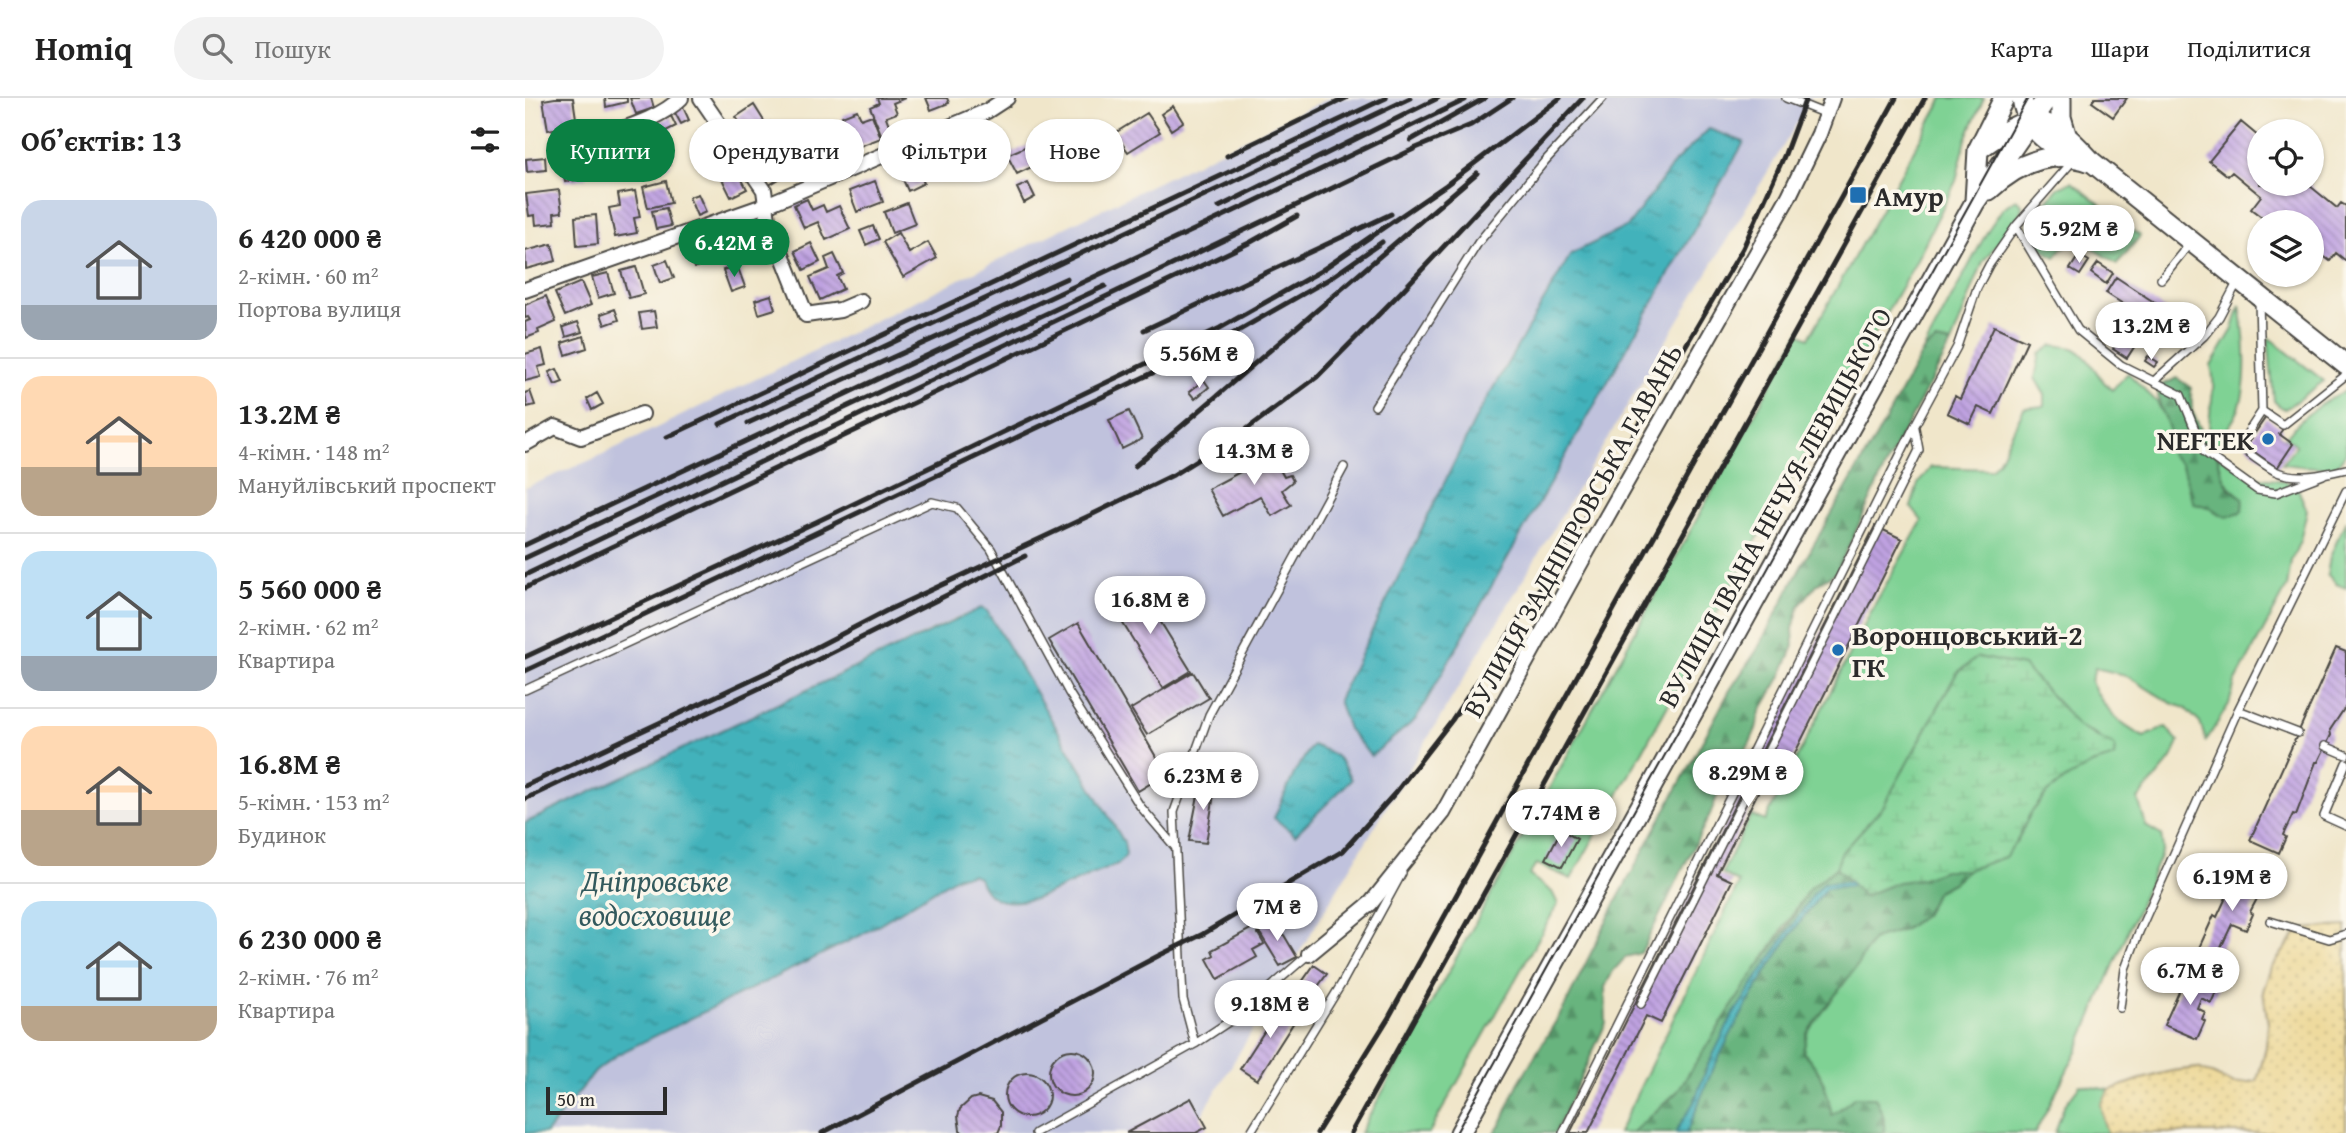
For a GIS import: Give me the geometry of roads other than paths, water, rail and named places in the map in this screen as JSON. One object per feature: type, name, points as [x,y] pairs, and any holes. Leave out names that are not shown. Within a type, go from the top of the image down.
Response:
[{"type":"main road","name":"ВУЛИЦЯ ІВАНА НЕЧУЯ-ЛЕВИЦЬКОГО","points":[[1975,202],[1978,150],[2004,98]]},
{"type":"main road","points":[[2022,98],[2029,122],[2047,142],[2085,159],[2346,365]]},
{"type":"main road","name":"ВУЛИЦЯ ІВАНА НЕЧУЯ-ЛЕВИЦЬКОГО","points":[[1460,1133],[1975,202],[2047,98]]},
{"type":"main road","points":[[2061,98],[2061,117],[2066,134]]},
{"type":"main road","points":[[1978,150],[2012,127],[2029,122],[2051,124],[2066,134],[2085,159]]},
{"type":"main road","points":[[1975,202],[2015,170],[2036,160],[2055,155],[2085,159]]},
{"type":"street","points":[[647,119],[681,98]]},
{"type":"street","points":[[701,98],[764,190],[768,219],[806,314],[840,310],[861,301]]},
{"type":"street","points":[[525,290],[766,205],[983,104],[1007,98]]},
{"type":"street","name":"ВУЛИЦЯ ЗАДНІПРОВСЬКА ГАВАНЬ","points":[[1309,954],[1371,903],[1443,813],[1585,555],[1789,196],[1832,98]]},
{"type":"street","points":[[525,444],[555,427],[581,437],[642,414]]},
{"type":"lane","points":[[1375,406],[1478,243],[1545,162],[1603,98]]},
{"type":"lane","points":[[1786,98],[1826,114]]},
{"type":"lane","points":[[1563,1133],[1914,427],[1957,347],[1977,288],[1989,265],[2016,226],[2053,182],[2085,159]]},
{"type":"lane","points":[[2016,226],[2078,330],[2121,365],[2181,395],[2204,452],[2257,491],[2276,493],[2346,469]]},
{"type":"lane","points":[[2161,279],[2190,242]]},
{"type":"lane","points":[[2154,382],[2204,336],[2219,317],[2239,281]]},
{"type":"lane","points":[[2258,297],[2262,411],[2239,446],[2274,470],[2285,474],[2323,475]]},
{"type":"lane","points":[[2262,411],[2283,425],[2346,375]]},
{"type":"lane","points":[[1641,1004],[1919,450],[1914,427]]},
{"type":"lane","points":[[1195,1044],[1183,999],[1174,811],[1209,715],[1344,467]]},
{"type":"lane","points":[[2120,1008],[2125,969],[2139,932],[2238,710],[2346,491]]},
{"type":"lane","points":[[525,690],[932,502],[957,508],[991,548],[1069,693],[1133,794],[1175,848]]},
{"type":"lane","points":[[2238,710],[2298,733]]},
{"type":"lane","points":[[2325,747],[2346,755]]},
{"type":"lane","points":[[2346,764],[2324,816],[2346,826]]},
{"type":"lane","points":[[1250,1133],[1342,984],[1412,853]]},
{"type":"lane","points":[[2270,921],[2329,939],[2346,934]]},
{"type":"lane","points":[[1035,1133],[1195,1044],[1239,1015],[1309,954]]},
{"type":"water","points":[[1709,129],[1744,142],[1416,719],[1371,756],[1348,729],[1338,700],[1478,414],[1571,254],[1628,226],[1675,162]]},
{"type":"water","name":"Дніпровське водосховище","points":[[981,608],[987,611],[1124,842],[1126,855],[1120,863],[1035,899],[1017,901],[1001,901],[995,898],[983,887],[979,878],[972,874],[958,876],[861,935],[618,1054],[595,1072],[546,1133],[525,1133],[525,823]]},
{"type":"water","points":[[1312,745],[1336,757],[1351,780],[1295,835],[1274,818],[1294,774]]},
{"type":"water","points":[[1850,882],[1853,886],[1826,888],[1793,932],[1734,1028],[1686,1133],[1675,1133],[1694,1102],[1708,1065],[1733,1015],[1813,894],[1823,883]]},
{"type":"tram line","points":[[1456,1133],[2028,98]]},
{"type":"railway","points":[[1227,156],[1346,98]]},
{"type":"railway","points":[[667,437],[1386,98]]},
{"type":"railway","points":[[720,424],[1410,98]]},
{"type":"railway","points":[[1219,207],[1438,98]]},
{"type":"railway","points":[[1411,140],[1485,98]]},
{"type":"railway","points":[[525,575],[1416,148],[1471,125],[1512,98]]},
{"type":"railway","points":[[525,657],[818,521],[1220,328],[1319,272],[1446,185],[1560,98]]},
{"type":"railway","points":[[525,786],[778,667],[886,611],[1173,475],[1247,429],[1317,377],[1401,292],[1583,98]]},
{"type":"railway","points":[[822,1133],[1203,934],[1343,851],[1396,792],[1452,720],[1574,536],[1743,248],[1785,154],[1806,98]]},
{"type":"railway","points":[[1317,1133],[1389,1017],[1896,98]]},
{"type":"railway","points":[[1351,1133],[1925,98]]},
{"type":"railway","points":[[525,545],[1465,100]]},
{"type":"railway","points":[[1135,466],[1477,173]]},
{"type":"railway","points":[[1144,330],[1391,214]]},
{"type":"railway","points":[[525,588],[1251,242],[1297,216]]},
{"type":"railway","points":[[525,671],[1222,340],[1329,279],[1382,242]]},
{"type":"railway","points":[[748,423],[1067,278]]},
{"type":"railway","points":[[525,558],[1105,286]]},
{"type":"railway","points":[[525,799],[779,679],[1025,556]]},
{"type":"place","name":"Амур","points":[[1858,195]]},
{"type":"place","name":"NEFTEK","points":[[2268,439]]},
{"type":"place","name":"Воронцовський-2 ГК","points":[[1838,650]]}]
